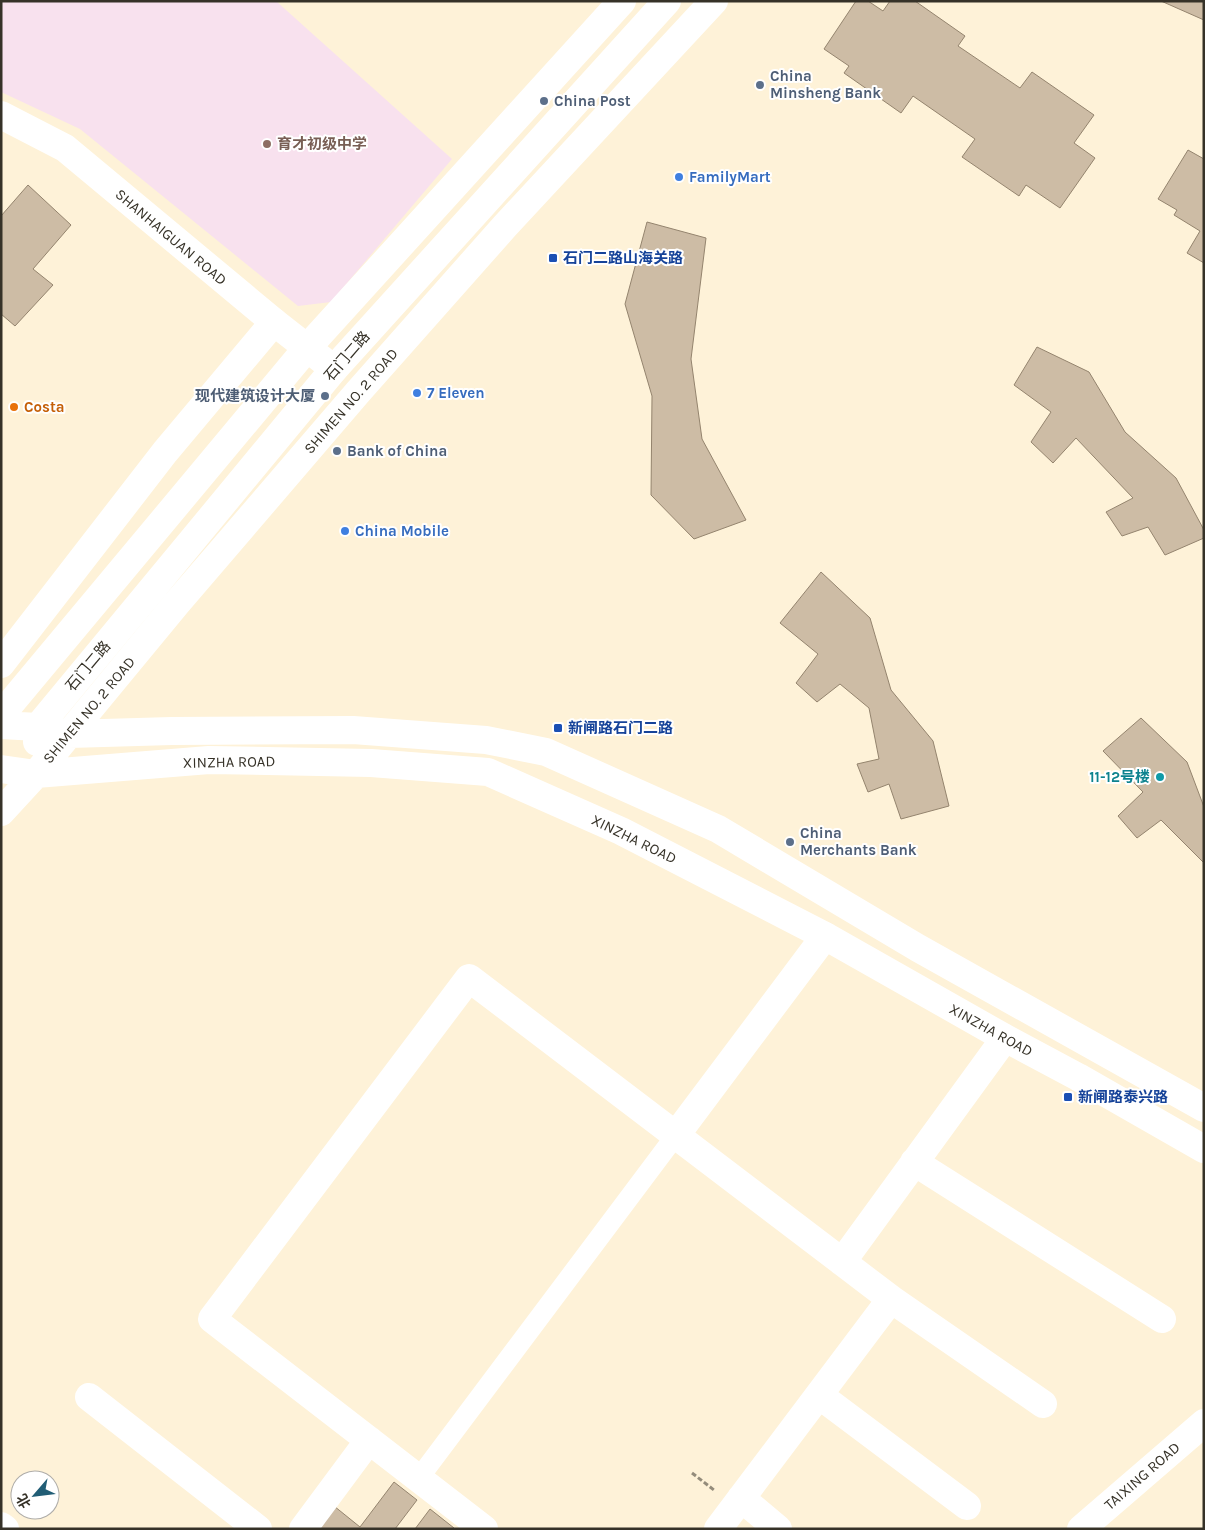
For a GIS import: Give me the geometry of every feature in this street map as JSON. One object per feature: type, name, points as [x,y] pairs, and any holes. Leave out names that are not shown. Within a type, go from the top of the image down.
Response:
[{"type":"main road","points":[[1,715],[307,348],[622,1]]},
{"type":"main road","points":[[648,73],[622,51],[667,1]]},
{"type":"main road","name":"SHIMEN NO. 2 ROAD","points":[[1,812],[36,774],[184,596],[358,392],[499,233],[714,1]]},
{"type":"main road","name":"石门二路","points":[[38,727],[334,369],[622,51]]},
{"type":"main road","name":"SHANHAIGUAN ROAD","points":[[1,115],[65,148],[274,322],[334,369]]},
{"type":"main road","points":[[1,664],[165,452],[274,322]]},
{"type":"main road","name":"XINZHA ROAD","points":[[1,725],[38,727],[69,734],[172,731],[353,730],[486,740],[546,752],[718,829],[918,948],[1204,1108]]},
{"type":"main road","points":[[36,774],[38,727]]},
{"type":"main road","name":"XINZHA ROAD","points":[[1,769],[36,774],[210,760],[371,763],[488,772],[621,831],[825,936],[1204,1149]]},
{"type":"main road","points":[[676,1135],[825,936]]},
{"type":"main road","points":[[484,1529],[212,1319],[469,978],[891,1299],[1043,1404]]},
{"type":"main road","points":[[842,1262],[1005,1038]]},
{"type":"main road","points":[[914,1162],[1162,1320]]},
{"type":"main road","points":[[718,1529],[891,1299]]},
{"type":"main road","points":[[819,1395],[967,1506]]},
{"type":"main road","points":[[89,1396],[258,1529]]},
{"type":"main road","name":"TAIXING ROAD","points":[[1081,1529],[1204,1423]]},
{"type":"main road","points":[[303,1529],[369,1440]]},
{"type":"main road","points":[[741,1498],[778,1529]]},
{"type":"main road","points":[[1,1526],[5,1529]]},
{"type":"street","points":[[420,1478],[676,1135]]},
{"type":"shaded area","name":"育才初级中学","points":[[1,1],[276,1],[452,159],[331,302],[298,306],[80,129],[1,92]]},
{"type":"building","points":[[856,1],[868,1],[883,11],[890,1],[915,1],[965,36],[958,46],[1020,88],[1032,72],[1094,115],[1074,143],[1095,158],[1060,208],[1026,185],[1019,196],[962,157],[975,139],[913,96],[901,113],[844,73],[849,66],[824,49]]},
{"type":"building","points":[[1161,1],[1204,1],[1204,20]]},
{"type":"building","points":[[1188,150],[1204,159],[1204,263],[1187,253],[1200,231],[1174,215],[1177,210],[1158,199]]},
{"type":"building","points":[[28,185],[71,225],[33,269],[53,285],[15,326],[1,314],[1,216]]},
{"type":"building","points":[[647,222],[706,238],[691,359],[702,439],[746,520],[694,539],[651,495],[652,396],[625,304]]},
{"type":"building","points":[[1037,347],[1089,372],[1125,432],[1176,478],[1204,530],[1204,538],[1165,555],[1148,527],[1122,536],[1106,512],[1133,498],[1076,438],[1053,463],[1031,442],[1051,412],[1014,385]]},
{"type":"building","points":[[821,572],[870,618],[891,690],[933,741],[949,806],[901,819],[889,784],[868,792],[857,764],[879,759],[869,708],[840,684],[817,702],[796,683],[818,654],[780,623]]},
{"type":"building","name":"11-12号楼","points":[[1141,718],[1187,762],[1204,807],[1204,863],[1161,820],[1137,838],[1118,816],[1143,792],[1103,751]]},
{"type":"building","points":[[394,1482],[417,1500],[395,1529],[317,1529],[334,1506],[360,1527]]},
{"type":"building","points":[[430,1509],[454,1528],[415,1529]]},
{"type":"place","name":"China Minsheng Bank","points":[[760,85]]},
{"type":"place","name":"China Post","points":[[544,101]]},
{"type":"place","name":"育才初级中学","points":[[267,144]]},
{"type":"place","name":"FamilyMart","points":[[679,177]]},
{"type":"place","name":"石门二路山海关路","points":[[553,258]]},
{"type":"place","name":"7 Eleven","points":[[417,393]]},
{"type":"place","name":"现代建筑设计大厦","points":[[325,396]]},
{"type":"place","name":"Costa","points":[[14,407]]},
{"type":"place","name":"Bank of China","points":[[337,451]]},
{"type":"place","name":"China Mobile","points":[[345,531]]},
{"type":"place","name":"新闸路石门二路","points":[[558,728]]},
{"type":"place","name":"11-12号楼","points":[[1160,777]]},
{"type":"place","name":"China Merchants Bank","points":[[790,842]]},
{"type":"place","name":"新闸路泰兴路","points":[[1068,1097]]}]
